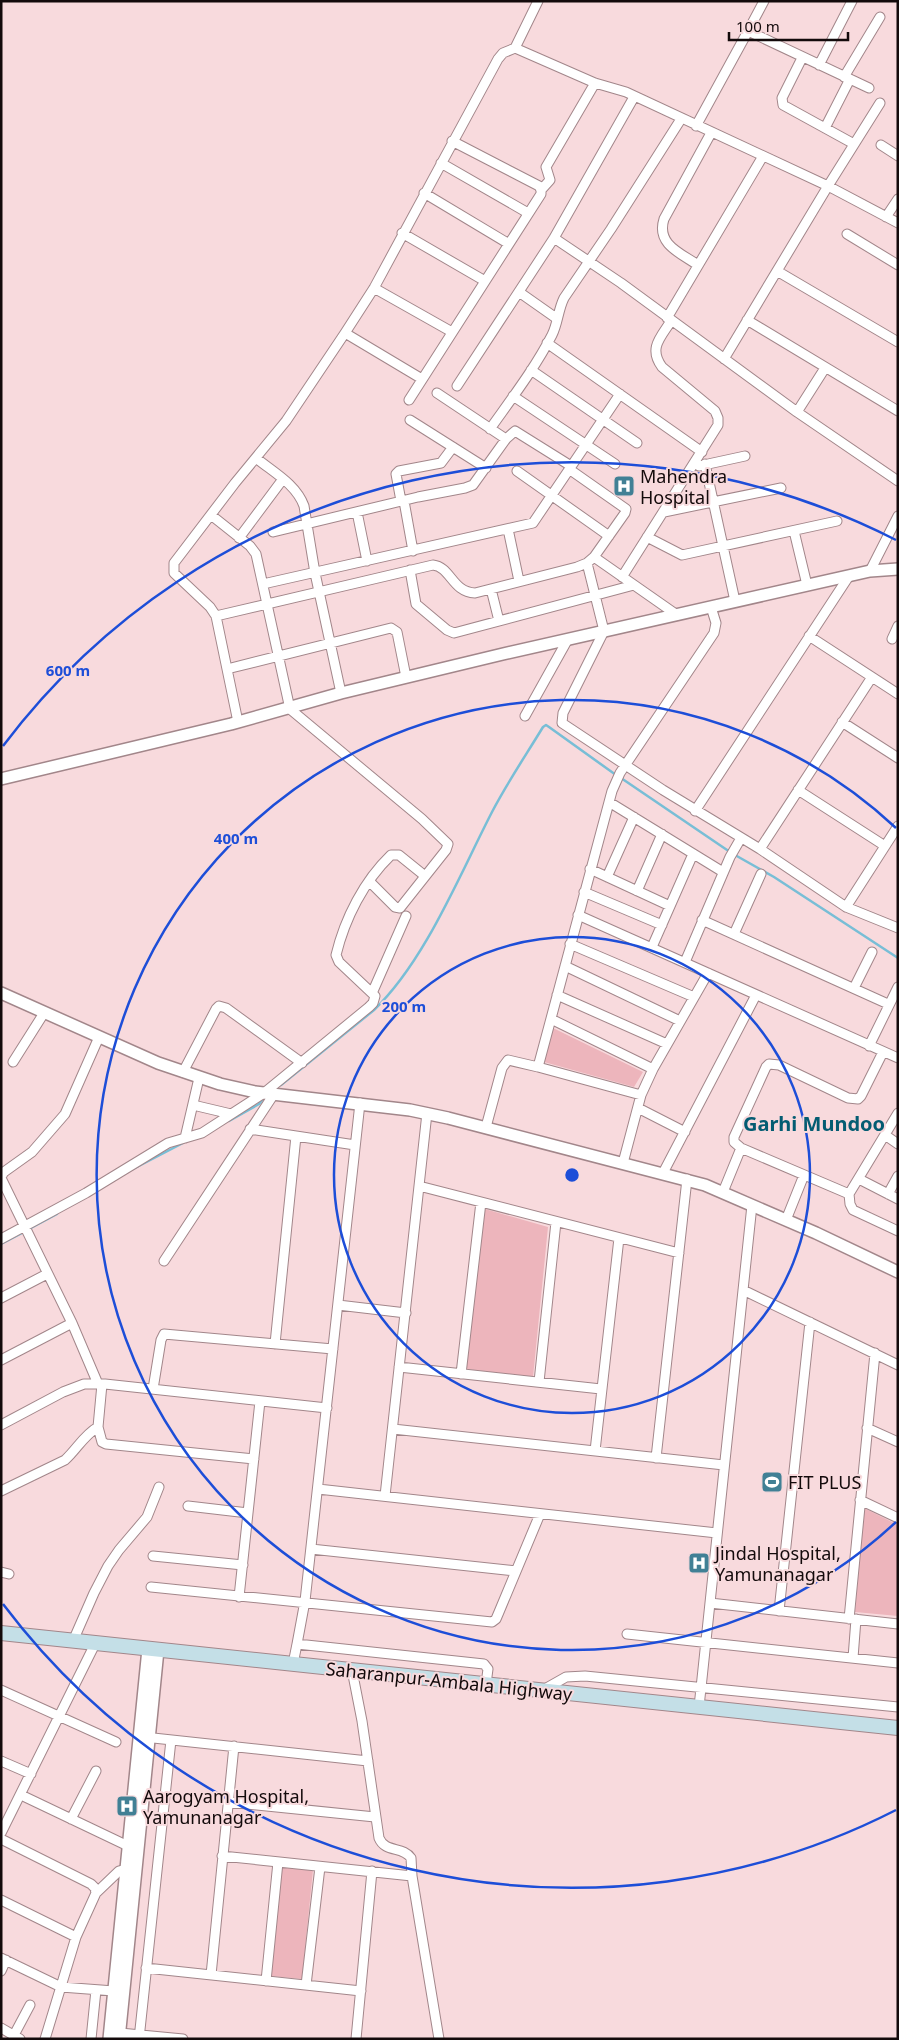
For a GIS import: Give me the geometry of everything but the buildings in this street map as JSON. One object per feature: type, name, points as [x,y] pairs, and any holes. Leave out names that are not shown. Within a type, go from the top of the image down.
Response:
[{"type":"main road","name":"Saharanpur-Ambala Highway","points":[[1,1633],[898,1728]]},
{"type":"street","points":[[515,48],[538,1]]},
{"type":"street","points":[[696,126],[764,1]]},
{"type":"street","points":[[818,65],[852,1]]},
{"type":"street","points":[[825,128],[847,78],[880,17]]},
{"type":"street","points":[[748,31],[869,88]]},
{"type":"street","points":[[238,722],[216,616],[210,607],[174,573],[174,563],[286,421],[374,288],[402,233],[503,52],[515,48],[595,83],[634,97],[828,186],[898,223]]},
{"type":"street","points":[[802,58],[782,102],[783,104],[854,144]]},
{"type":"street","points":[[409,400],[541,194],[541,190],[550,178],[546,167],[595,83]]},
{"type":"street","points":[[457,386],[554,238],[634,97]]},
{"type":"street","points":[[724,359],[880,103]]},
{"type":"street","points":[[490,429],[531,370],[553,333],[556,318],[564,298],[611,229],[681,119]]},
{"type":"street","points":[[698,265],[667,243],[661,228],[664,219],[711,133]]},
{"type":"street","points":[[452,142],[539,186],[541,190]]},
{"type":"street","points":[[881,145],[898,156]]},
{"type":"street","points":[[622,577],[718,425],[718,418],[714,411],[662,367],[657,360],[656,344],[698,265],[763,156]]},
{"type":"street","points":[[441,163],[528,213]]},
{"type":"street","points":[[424,193],[509,244]]},
{"type":"street","points":[[886,217],[898,199]]},
{"type":"street","points":[[402,233],[485,282]]},
{"type":"street","points":[[847,234],[898,265]]},
{"type":"street","points":[[554,238],[621,284],[797,412],[898,481]]},
{"type":"street","points":[[777,271],[898,342]]},
{"type":"street","points":[[374,288],[452,332]]},
{"type":"street","points":[[519,292],[556,318]]},
{"type":"street","points":[[747,320],[898,411]]},
{"type":"street","points":[[345,333],[422,379]]},
{"type":"street","points":[[547,343],[702,452]]},
{"type":"street","points":[[797,412],[825,368]]},
{"type":"street","points":[[531,370],[637,443]]},
{"type":"street","points":[[437,394],[506,440]]},
{"type":"street","points":[[263,584],[532,523],[620,394]]},
{"type":"street","points":[[513,396],[615,464]]},
{"type":"street","points":[[410,420],[486,468]]},
{"type":"street","points":[[216,616],[410,570],[438,566],[466,593],[475,593],[577,567],[590,560],[609,536],[626,509],[517,431],[513,432],[506,440],[478,481],[465,488],[273,532]]},
{"type":"street","points":[[413,550],[396,474],[441,463],[453,447]]},
{"type":"street","points":[[692,468],[746,456]]},
{"type":"street","points":[[256,458],[283,479],[300,496],[304,506],[314,573],[341,693]]},
{"type":"street","points":[[705,464],[735,601]]},
{"type":"street","points":[[516,472],[609,536]]},
{"type":"street","points":[[239,538],[283,479]]},
{"type":"street","points":[[664,512],[782,488]]},
{"type":"street","points":[[357,512],[367,561]]},
{"type":"street","points":[[211,515],[256,554],[290,709],[446,840],[448,844],[446,850],[403,905],[397,908],[369,881]]},
{"type":"street","points":[[870,571],[898,516]]},
{"type":"street","points":[[647,537],[682,555],[836,521]]},
{"type":"street","points":[[508,529],[519,581]]},
{"type":"street","points":[[794,531],[807,585]]},
{"type":"street","points":[[590,560],[622,577],[677,615]]},
{"type":"street","points":[[590,560],[595,595],[604,631],[561,718],[565,726],[627,764],[695,810],[760,849],[846,906],[898,928]]},
{"type":"street","points":[[1,779],[290,709],[341,693],[568,639],[870,571],[898,569]]},
{"type":"street","points":[[410,570],[416,604],[454,633],[634,585]]},
{"type":"street","points":[[695,810],[849,576]]},
{"type":"street","points":[[491,589],[499,621]]},
{"type":"street","points":[[538,1066],[609,802],[619,777],[627,764],[714,633],[716,623],[711,607]]},
{"type":"street","points":[[892,639],[898,626]]},
{"type":"street","points":[[227,669],[278,655],[395,629],[406,677]]},
{"type":"street","points":[[809,636],[898,694]]},
{"type":"street","points":[[524,716],[568,639]]},
{"type":"street","points":[[760,849],[872,677]]},
{"type":"street","points":[[842,722],[898,758]]},
{"type":"street","points":[[798,790],[885,846]]},
{"type":"street","points":[[609,802],[723,872]]},
{"type":"street","points":[[607,877],[634,817]]},
{"type":"street","points":[[846,906],[898,826]]},
{"type":"street","points":[[637,891],[662,834]]},
{"type":"street","points":[[684,962],[723,872],[741,838]]},
{"type":"street","points":[[1,1239],[26,1230],[168,1143],[202,1133],[269,1093],[373,1003],[375,996],[373,991],[339,962],[336,955],[349,918],[369,881],[386,860],[395,854],[399,855],[425,876]]},
{"type":"street","points":[[652,947],[693,854]]},
{"type":"street","points":[[590,869],[670,906]]},
{"type":"street","points":[[734,934],[761,874]]},
{"type":"street","points":[[584,892],[662,926]]},
{"type":"street","points":[[578,915],[898,1058]]},
{"type":"street","points":[[373,991],[406,916]]},
{"type":"street","points":[[702,920],[888,1004]]},
{"type":"street","points":[[570,944],[694,997]]},
{"type":"street","points":[[854,988],[872,952]]},
{"type":"street","points":[[564,966],[680,1021]]},
{"type":"street","points":[[623,1163],[641,1095],[653,1068],[708,973]]},
{"type":"street","points":[[869,1046],[898,987]]},
{"type":"street","points":[[2,994],[183,1072],[236,1088],[427,1113],[687,1179],[723,1192],[898,1272]]},
{"type":"street","points":[[557,995],[667,1044]]},
{"type":"street","points":[[663,1173],[756,995]]},
{"type":"street","points":[[183,1072],[219,1006],[226,1008],[302,1063]]},
{"type":"street","points":[[13,1062],[44,1013]]},
{"type":"street","points":[[551,1019],[653,1068]]},
{"type":"street","points":[[99,1037],[65,1114],[32,1152],[4,1172],[1,1177],[100,1384],[98,1427],[100,1438],[106,1444],[254,1459]]},
{"type":"street","points":[[849,1194],[741,1148],[734,1142],[734,1137],[769,1064],[779,1065],[848,1098],[858,1099],[862,1096],[883,1052]]},
{"type":"street","points":[[486,1128],[504,1064],[508,1060],[538,1066],[641,1095]]},
{"type":"street","points":[[185,1138],[199,1078]]},
{"type":"street","points":[[164,1261],[250,1129],[269,1093]]},
{"type":"street","points":[[293,1664],[305,1601],[360,1103]]},
{"type":"street","points":[[193,1106],[232,1114]]},
{"type":"street","points":[[638,1108],[685,1132]]},
{"type":"street","points":[[385,1496],[427,1113]]},
{"type":"street","points":[[898,1114],[849,1194],[853,1210],[898,1231]]},
{"type":"street","points":[[250,1129],[356,1145]]},
{"type":"street","points":[[885,1135],[898,1144]]},
{"type":"street","points":[[275,1344],[296,1136]]},
{"type":"street","points":[[723,1192],[741,1148]]},
{"type":"street","points":[[786,1220],[804,1175]]},
{"type":"street","points":[[888,1194],[898,1176]]},
{"type":"street","points":[[656,1458],[687,1179]]},
{"type":"street","points":[[859,1179],[898,1199]]},
{"type":"street","points":[[419,1186],[679,1253]]},
{"type":"street","points":[[461,1374],[481,1202]]},
{"type":"street","points":[[699,1707],[752,1205]]},
{"type":"street","points":[[539,1382],[556,1222]]},
{"type":"street","points":[[594,1451],[618,1238]]},
{"type":"street","points":[[1,1298],[47,1274]]},
{"type":"street","points":[[743,1290],[898,1364]]},
{"type":"street","points":[[338,1305],[406,1313]]},
{"type":"street","points":[[779,1611],[810,1322]]},
{"type":"street","points":[[1,1360],[72,1323]]},
{"type":"street","points":[[153,1389],[161,1340],[164,1334],[333,1349]]},
{"type":"street","points":[[853,1658],[852,1619],[860,1500],[875,1353]]},
{"type":"street","points":[[399,1367],[602,1389]]},
{"type":"street","points":[[1,1425],[63,1392],[84,1384],[153,1389],[327,1408]]},
{"type":"street","points":[[239,1597],[260,1401]]},
{"type":"street","points":[[1,1491],[65,1460],[72,1454],[85,1436],[98,1427]]},
{"type":"street","points":[[867,1428],[898,1442]]},
{"type":"street","points":[[393,1429],[724,1465]]},
{"type":"street","points":[[74,1641],[94,1592],[108,1566],[147,1517],[159,1487]]},
{"type":"street","points":[[318,1489],[717,1533]]},
{"type":"street","points":[[860,1500],[898,1518]]},
{"type":"street","points":[[188,1506],[248,1513]]},
{"type":"street","points":[[151,1587],[239,1597],[305,1601],[492,1622],[500,1612],[540,1514]]},
{"type":"street","points":[[311,1549],[516,1571]]},
{"type":"street","points":[[153,1556],[243,1565]]},
{"type":"street","points":[[710,1603],[898,1624]]},
{"type":"street","points":[[627,1634],[898,1663]]},
{"type":"street","points":[[1,1832],[95,1644]]},
{"type":"street","points":[[297,1644],[484,1664],[488,1669],[486,1684]]},
{"type":"street","points":[[116,2037],[153,1650]]},
{"type":"street","points":[[352,1670],[368,1761],[375,1817],[381,1842],[386,1847],[409,1855],[439,2039]]},
{"type":"street","points":[[542,1690],[556,1681],[576,1676],[898,1707]]},
{"type":"street","points":[[1,1690],[116,1742]]},
{"type":"street","points":[[144,1737],[368,1761]]},
{"type":"street","points":[[116,2037],[114,1991],[128,1846],[144,1737]]},
{"type":"street","points":[[139,2037],[170,1740]]},
{"type":"street","points":[[211,1975],[234,1746]]},
{"type":"street","points":[[1,1761],[31,1774]]},
{"type":"street","points":[[71,1819],[96,1771]]},
{"type":"street","points":[[21,1794],[128,1846]]},
{"type":"street","points":[[228,1802],[375,1817]]},
{"type":"street","points":[[1,1839],[91,1884],[95,1888],[96,1893]]},
{"type":"street","points":[[222,1856],[412,1876]]},
{"type":"street","points":[[266,1981],[278,1862]]},
{"type":"street","points":[[306,1985],[320,1867]]},
{"type":"street","points":[[45,2039],[76,1937],[96,1893],[126,1868]]},
{"type":"street","points":[[356,2039],[372,1871]]},
{"type":"street","points":[[1,1900],[76,1937]]},
{"type":"street","points":[[1,1971],[4,1959],[61,1987],[114,1991]]},
{"type":"street","points":[[146,1968],[361,1991]]},
{"type":"street","points":[[91,2039],[96,1990]]},
{"type":"street","points":[[1,2028],[17,2037],[30,2004]]},
{"type":"street","points":[[116,2037],[183,2039]]},
{"type":"shaded area","points":[[553,1028],[643,1072],[634,1087],[544,1062]]},
{"type":"shaded area","points":[[485,1209],[548,1227],[533,1377],[465,1369]]},
{"type":"shaded area","points":[[864,1508],[898,1525],[898,1616],[855,1612]]},
{"type":"shaded area","points":[[282,1867],[313,1870],[302,1979],[271,1976]]},
{"type":"waterway","points":[[281,1085],[374,1010],[409,967],[440,917],[498,801],[543,727],[546,725],[616,775]]},
{"type":"waterway","points":[[621,778],[730,852]]},
{"type":"waterway","points":[[735,855],[774,877],[898,958]]},
{"type":"waterway","points":[[229,1121],[259,1104],[263,1099]]},
{"type":"waterway","points":[[133,1169],[183,1143]]},
{"type":"waterway","points":[[29,1229],[57,1214]]},
{"type":"waterway","points":[[1,1244],[24,1232]]},
{"type":"place","name":"Mahendra Hospital","points":[[624,486]]},
{"type":"place","name":"FIT PLUS","points":[[772,1482]]},
{"type":"place","name":"Jindal Hospital, Yamunanagar","points":[[699,1563]]},
{"type":"place","name":"Aarogyam Hospital, Yamunanagar","points":[[127,1806]]},
{"type":"district","name":"Garhi Mundoo","points":[[814,1123]]}]
